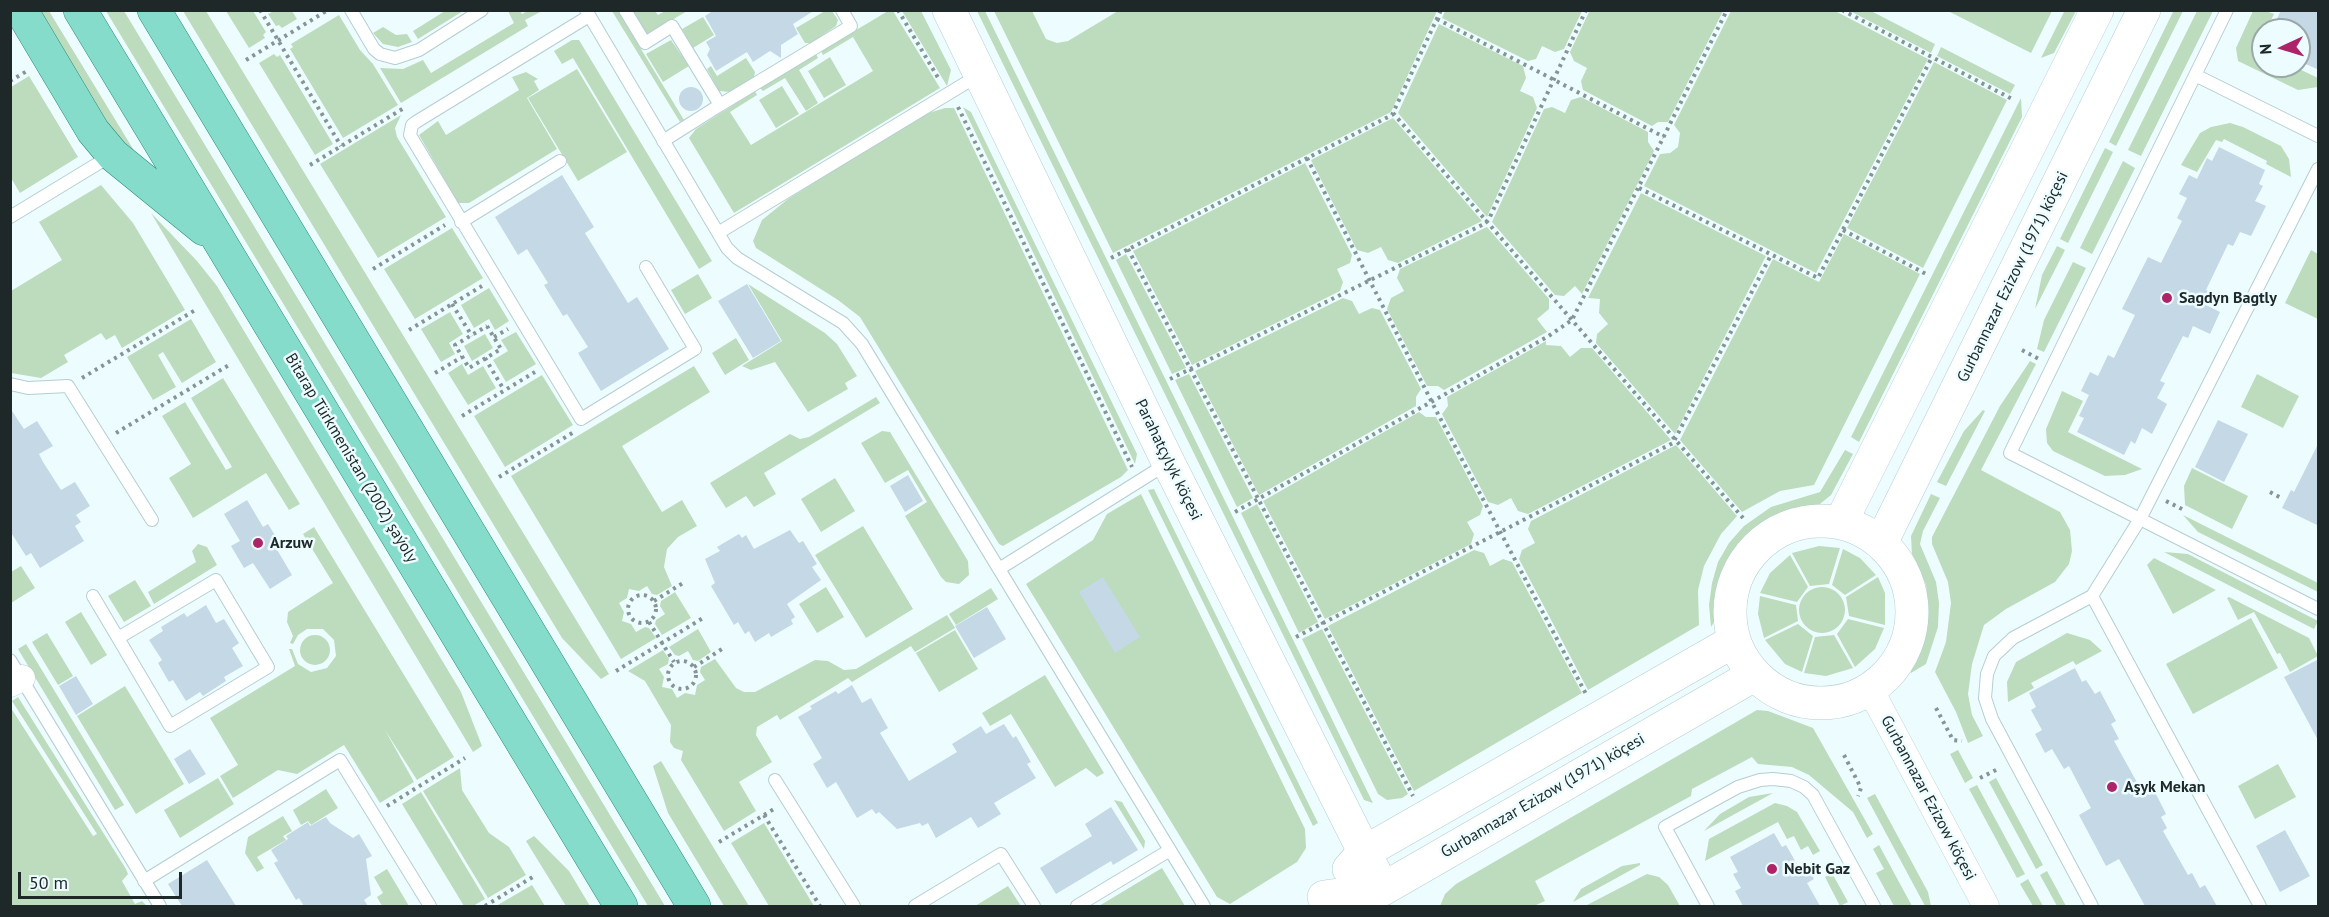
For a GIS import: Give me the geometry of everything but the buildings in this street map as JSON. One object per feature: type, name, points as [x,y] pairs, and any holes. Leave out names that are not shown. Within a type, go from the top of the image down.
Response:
[{"type":"main road","points":[[21,10],[93,131],[113,155],[221,243]]},
{"type":"main road","name":"Bitarap Türkmenistan (2002) şaýoly","points":[[80,10],[621,906]]},
{"type":"main road","points":[[154,10],[694,906]]},
{"type":"street","name":"Parahatçylyk köçesi","points":[[949,10],[1168,462],[1387,898]]},
{"type":"street","points":[[1841,522],[2059,92],[2097,10]]},
{"type":"street","name":"Gurbannazar Ezizow (1971) köçesi","points":[[1881,543],[2144,10]]},
{"type":"street","points":[[1814,520],[1841,522],[1862,530],[1881,543],[1902,572],[1909,589],[1912,616],[1907,643],[1893,668],[1870,689],[1851,698],[1826,703],[1800,701],[1776,692],[1754,675],[1734,640],[1730,616],[1733,588],[1744,562],[1762,542],[1795,525],[1814,520]]},
{"type":"street","name":"Gurbannazar Ezizow (1971) köçesi","points":[[1316,902],[1363,853],[1734,640]]},
{"type":"street","name":"Gurbannazar Ezizow (1971) köçesi","points":[[1316,902],[1387,898],[1754,675]]},
{"type":"street","name":"Gurbannazar Ezizow köçesi","points":[[1870,689],[1986,906]]},
{"type":"lane","points":[[351,10],[374,49],[380,54],[395,58],[420,50],[482,10]]},
{"type":"lane","points":[[625,10],[645,43],[672,26],[720,105]]},
{"type":"lane","points":[[663,141],[851,26],[842,10]]},
{"type":"lane","points":[[2227,10],[2010,453],[2319,609]]},
{"type":"lane","points":[[646,267],[695,349],[581,419],[412,140],[410,135],[412,125],[587,13],[718,233],[737,258],[843,324],[862,344],[1204,906]]},
{"type":"lane","points":[[718,233],[980,75]]},
{"type":"lane","points":[[2195,75],[2319,136]]},
{"type":"lane","points":[[10,217],[113,155]]},
{"type":"lane","points":[[460,219],[560,160]]},
{"type":"lane","points":[[2092,906],[1992,719],[1985,698],[1987,674],[1994,656],[2013,638],[2092,596],[2140,519],[2319,168]]},
{"type":"lane","points":[[10,384],[28,388],[68,386],[152,520]]},
{"type":"lane","points":[[999,569],[1168,462]]},
{"type":"lane","points":[[93,596],[118,639],[170,726],[268,667],[216,580],[118,639]]},
{"type":"lane","points":[[2092,596],[2260,906]]},
{"type":"lane","points":[[14,674],[160,906]]},
{"type":"lane","points":[[144,881],[340,760],[429,906]]},
{"type":"lane","points":[[1708,906],[1665,827],[1738,787],[1760,780],[1773,779],[1791,781],[1804,787],[1813,795],[1874,906]]},
{"type":"lane","points":[[775,780],[854,906]]},
{"type":"lane","points":[[1077,906],[1170,850]]},
{"type":"lane","points":[[915,906],[1001,854],[1034,906]]},
{"type":"path","points":[[260,10],[341,146]]},
{"type":"path","points":[[246,60],[328,10]]},
{"type":"path","points":[[898,10],[945,88]]},
{"type":"path","points":[[1111,258],[1393,113],[1441,10]]},
{"type":"path","points":[[1170,379],[1487,222],[1586,10]]},
{"type":"path","points":[[1235,512],[1572,320],[1727,10]]},
{"type":"path","points":[[1842,10],[2014,100]]},
{"type":"path","points":[[1437,19],[1664,137]]},
{"type":"path","points":[[1639,188],[1818,278],[1932,57]]},
{"type":"path","points":[[10,81],[33,67]]},
{"type":"path","points":[[955,103],[1132,467]]},
{"type":"path","points":[[1393,113],[1743,519]]},
{"type":"path","points":[[1307,158],[1431,402],[1587,695]]},
{"type":"path","points":[[373,269],[460,219]]},
{"type":"path","points":[[1843,230],[1926,274]]},
{"type":"path","points":[[1128,249],[1413,796]]},
{"type":"path","points":[[1296,637],[1675,440],[1771,255]]},
{"type":"path","points":[[410,330],[496,278]]},
{"type":"path","points":[[452,304],[472,336]]},
{"type":"path","points":[[68,386],[197,309]]},
{"type":"path","points":[[487,326],[501,349],[470,368],[462,357],[455,345],[487,326]]},
{"type":"path","points":[[435,373],[462,357]]},
{"type":"path","points":[[485,358],[504,390]]},
{"type":"path","points":[[462,416],[548,364]]},
{"type":"path","points":[[103,441],[229,365]]},
{"type":"path","points":[[499,477],[577,430],[581,419]]},
{"type":"path","points":[[2270,492],[2283,499]]},
{"type":"path","points":[[654,601],[683,583]]},
{"type":"path","points":[[641,594],[654,601],[655,616],[649,622],[642,624],[629,617],[629,602],[641,594]]},
{"type":"path","points":[[616,671],[703,618]]},
{"type":"path","points":[[649,622],[674,662]]},
{"type":"path","points":[[694,667],[722,650]]},
{"type":"path","points":[[681,660],[694,667],[695,681],[682,689],[670,682],[668,675],[674,662],[681,660]]},
{"type":"path","points":[[1936,708],[1953,740],[1962,741]]},
{"type":"path","points":[[1845,755],[1861,788],[1858,796]]},
{"type":"path","points":[[373,814],[465,758]]},
{"type":"path","points":[[1980,778],[2014,761]]},
{"type":"path","points":[[719,842],[788,801]]},
{"type":"path","points":[[764,815],[820,906]]},
{"type":"path","points":[[485,906],[536,875]]},
{"type":"green space","points":[[1445,10],[1582,11],[1564,49],[1555,52],[1542,46],[1536,59],[1528,61],[1442,18]]},
{"type":"green space","points":[[1590,10],[1723,11],[1668,122],[1658,122],[1652,126],[1583,90],[1581,81],[1587,68],[1574,61],[1570,52]]},
{"type":"green space","points":[[2065,10],[2076,11],[2054,53],[2041,58]]},
{"type":"green space","points":[[2174,10],[2183,11],[2116,146],[2109,142]]},
{"type":"green space","points":[[34,11],[49,11],[141,162],[123,146]]},
{"type":"green space","points":[[106,11],[124,11],[665,906],[648,906]]},
{"type":"green space","points":[[183,11],[206,11],[609,674],[601,679],[562,638]]},
{"type":"green space","points":[[226,11],[253,11],[266,32],[263,35],[265,38],[249,48]]},
{"type":"green space","points":[[274,11],[292,11],[297,19],[282,28],[279,25],[276,26],[268,14]]},
{"type":"green space","points":[[445,11],[463,11],[418,39],[413,31]]},
{"type":"green space","points":[[508,11],[520,11],[522,14],[528,11],[542,11],[525,20],[528,26],[401,103],[380,68],[403,69],[423,60],[431,73],[514,23]]},
{"type":"green space","points":[[612,11],[618,11],[684,120],[680,122]]},
{"type":"green space","points":[[632,11],[655,11],[658,15],[665,11],[687,11],[647,35]]},
{"type":"green space","points":[[825,11],[832,11],[838,20],[836,26],[811,43],[805,43],[796,28]]},
{"type":"green space","points":[[888,11],[893,11],[940,88],[734,213],[689,138],[696,129],[755,91],[757,95],[730,112],[751,145],[873,71],[853,37],[823,55],[821,51]]},
{"type":"green space","points":[[902,11],[921,11],[951,70],[947,86]]},
{"type":"green space","points":[[977,11],[985,11],[1373,803],[1364,800]]},
{"type":"green space","points":[[994,11],[1032,11],[1046,39],[1057,43],[1068,41],[1118,11],[1437,11],[1391,112],[1113,253]]},
{"type":"green space","points":[[1731,11],[1835,11],[1928,59],[1816,273],[1644,186],[1660,154],[1670,153],[1678,147],[1680,133],[1674,125]]},
{"type":"green space","points":[[1850,11],[1871,11],[1935,44],[1931,53]]},
{"type":"green space","points":[[1948,11],[2052,11],[2031,53]]},
{"type":"green space","points":[[2197,11],[2213,11],[2141,156],[2128,150]]},
{"type":"green space","points":[[2253,11],[2266,11],[2274,14],[2272,18],[2251,18],[2251,67],[2238,61],[2236,48]]},
{"type":"green space","points":[[339,15],[398,105],[343,138],[290,49],[293,47],[291,44]]},
{"type":"green space","points":[[703,17],[714,35],[693,48],[682,29]]},
{"type":"green space","points":[[1439,24],[1523,66],[1526,78],[1520,91],[1533,97],[1537,108],[1487,217],[1398,113]]},
{"type":"green space","points":[[383,27],[396,35],[407,34],[412,42],[398,47],[383,44],[373,33]]},
{"type":"green space","points":[[572,40],[579,40],[712,261],[699,269],[573,58],[562,64],[554,51]]},
{"type":"green space","points":[[671,40],[689,66],[663,82],[646,54]]},
{"type":"green space","points":[[1941,47],[2015,85],[2010,94],[1937,56]]},
{"type":"green space","points":[[274,54],[277,57],[280,55],[333,144],[315,155],[259,63]]},
{"type":"green space","points":[[816,54],[818,58],[799,70],[818,103],[806,111],[785,78],[763,91],[760,88]]},
{"type":"green space","points":[[830,57],[846,85],[824,98],[808,71]]},
{"type":"green space","points":[[746,58],[755,72],[754,77],[730,92],[719,91],[707,69],[711,66],[717,76]]},
{"type":"green space","points":[[1934,62],[2007,100],[1923,268],[1847,228]]},
{"type":"green space","points":[[577,69],[627,152],[578,181],[528,98]]},
{"type":"green space","points":[[526,72],[538,79],[534,81],[539,90],[527,98],[557,149],[469,203],[458,203],[419,135],[438,121],[446,135],[519,90],[512,77]]},
{"type":"green space","points":[[2311,75],[2318,78],[2318,87],[2298,90],[2273,78],[2311,78]]},
{"type":"green space","points":[[29,76],[78,157],[20,193],[11,178],[11,87]]},
{"type":"green space","points":[[782,86],[799,114],[776,128],[759,100]]},
{"type":"green space","points":[[1581,97],[1648,132],[1648,142],[1654,151],[1582,294],[1575,286],[1564,296],[1555,295],[1492,222],[1544,109],[1552,107],[1565,113],[1571,100]]},
{"type":"green space","points":[[2021,98],[2022,117],[1859,442],[1851,437]]},
{"type":"green space","points":[[963,107],[971,112],[1137,454],[1135,464]]},
{"type":"green space","points":[[945,108],[954,108],[1128,470],[1121,477],[1003,546],[999,544],[860,317],[838,300],[756,248],[753,241],[762,220],[788,199],[922,115]]},
{"type":"green space","points":[[401,115],[395,128],[397,137],[446,217],[378,258],[320,164]]},
{"type":"green space","points":[[1393,118],[1482,221],[1398,263],[1388,260],[1381,247],[1368,253],[1357,250],[1311,160]]},
{"type":"green space","points":[[2230,123],[2281,146],[2289,159],[2291,177],[2266,164],[2267,161],[2224,139],[2222,142],[2216,140],[2197,172],[2181,165],[2200,133],[2211,127]]},
{"type":"green space","points":[[2105,148],[2113,152],[2068,243],[2060,239]]},
{"type":"green space","points":[[2123,161],[2135,168],[2092,254],[2080,248]]},
{"type":"green space","points":[[1305,163],[1352,255],[1350,263],[1337,269],[1343,282],[1340,291],[1192,365],[1133,251]]},
{"type":"green space","points":[[101,185],[133,223],[185,310],[122,348],[115,335],[106,340],[101,333],[64,355],[68,362],[41,378],[11,373],[11,291],[62,260],[39,222]]},
{"type":"green space","points":[[1641,193],[1766,256],[1675,434],[1596,343],[1597,334],[1608,324],[1599,313],[1600,299],[1588,298]]},
{"type":"green space","points":[[151,213],[197,261],[217,286],[461,692],[482,746],[473,752]]},
{"type":"green space","points":[[1487,227],[1549,299],[1549,309],[1537,319],[1547,332],[1444,390],[1438,386],[1427,386],[1387,309],[1391,298],[1404,291],[1397,278],[1400,269]]},
{"type":"green space","points":[[452,228],[483,278],[415,319],[384,269]]},
{"type":"green space","points":[[1844,234],[1920,274],[1814,485],[1780,491],[1742,512],[1680,440],[1773,259],[1819,282]]},
{"type":"green space","points":[[2057,246],[2065,250],[2035,309],[2042,275]]},
{"type":"green space","points":[[2311,250],[2318,254],[2318,319],[2285,303]]},
{"type":"green space","points":[[1126,254],[1186,368],[1172,374],[1116,260]]},
{"type":"green space","points":[[2073,262],[2086,268],[2044,352],[2037,349],[2044,320]]},
{"type":"green space","points":[[698,274],[712,298],[685,314],[671,290]]},
{"type":"green space","points":[[748,284],[825,333],[837,344],[857,376],[845,383],[848,389],[808,412],[775,362],[751,370],[742,366],[782,341]]},
{"type":"green space","points":[[489,288],[509,321],[495,330],[489,319],[474,328],[461,305]]},
{"type":"green space","points":[[1343,298],[1352,301],[1359,314],[1372,308],[1380,310],[1421,389],[1416,397],[1416,406],[1259,495],[1195,371]]},
{"type":"green space","points":[[450,312],[463,334],[449,343],[455,354],[441,362],[421,329]]},
{"type":"green space","points":[[191,319],[216,362],[182,383],[163,352],[158,355],[176,387],[153,400],[127,357]]},
{"type":"green space","points":[[516,332],[536,364],[506,382],[493,360],[508,351],[501,340]]},
{"type":"green space","points":[[485,334],[493,348],[472,361],[464,346]]},
{"type":"green space","points":[[736,338],[749,360],[725,375],[712,353]]},
{"type":"green space","points":[[1546,341],[1546,345],[1561,346],[1570,357],[1581,348],[1592,348],[1671,440],[1528,514],[1518,511],[1511,498],[1498,505],[1488,502],[1442,414],[1448,406],[1447,397]]},
{"type":"green space","points":[[2030,361],[2036,364],[1981,470],[2060,512],[2070,530],[2072,551],[2069,564],[2055,582],[2006,609],[1984,625],[1972,664],[1968,694],[1972,715],[1983,736],[1968,743],[1956,712],[1935,672],[1946,642],[1951,603],[1948,582],[1932,544],[1932,537],[2000,406]]},
{"type":"green space","points":[[462,364],[468,375],[483,366],[496,388],[468,405],[448,373]]},
{"type":"green space","points":[[694,366],[710,392],[622,446],[662,512],[682,500],[697,526],[678,537],[667,549],[664,567],[672,586],[657,595],[652,594],[647,586],[639,591],[629,589],[627,598],[619,603],[624,612],[622,621],[631,624],[636,632],[645,627],[649,628],[656,638],[621,659],[511,476]]},
{"type":"green space","points":[[1189,374],[1253,498],[1237,507],[1175,380]]},
{"type":"green space","points":[[2257,374],[2299,396],[2283,428],[2241,407]]},
{"type":"green space","points":[[542,375],[573,425],[505,467],[474,416]]},
{"type":"green space","points":[[223,378],[300,504],[289,510],[266,473],[193,518],[169,478],[191,464],[162,416],[185,402],[226,470],[232,467],[191,398]]},
{"type":"green space","points":[[2062,391],[2083,401],[2068,432],[2142,469],[2125,475],[2105,476],[2053,451],[2047,443],[2046,429]]},
{"type":"green space","points":[[876,397],[880,403],[764,473],[776,494],[754,507],[746,496],[726,508],[710,483],[790,434],[800,439],[809,437]]},
{"type":"green space","points":[[1983,410],[1985,411],[1946,486],[1937,482],[1964,431]]},
{"type":"green space","points":[[1419,412],[1426,417],[1436,417],[1483,506],[1480,515],[1467,522],[1474,534],[1471,544],[1325,619],[1263,501]]},
{"type":"green space","points":[[882,431],[890,432],[968,561],[969,575],[959,584],[946,582],[941,577],[905,516],[927,502],[908,470],[885,483],[861,443]]},
{"type":"green space","points":[[1676,445],[1737,516],[1721,534],[1704,566],[1698,590],[1699,625],[1588,690],[1519,559],[1522,550],[1535,543],[1528,529],[1531,521]]},
{"type":"green space","points":[[1845,450],[1853,454],[1831,495],[1820,504],[1784,512],[1766,521],[1737,548],[1723,575],[1717,617],[1711,627],[1709,605],[1712,583],[1718,562],[1729,543],[1744,526],[1771,507],[1820,492]]},
{"type":"green space","points":[[2192,468],[2248,496],[2232,529],[2185,505],[2184,486]]},
{"type":"green space","points":[[835,478],[855,511],[821,532],[801,499]]},
{"type":"green space","points":[[1154,489],[1318,823],[1313,826],[1148,490]]},
{"type":"green space","points":[[1141,494],[1305,829],[1306,848],[1297,862],[1230,904],[1217,897],[1026,584],[1093,540],[1107,514]]},
{"type":"green space","points":[[1931,494],[1940,498],[1923,531],[1920,544],[1936,582],[1939,603],[1938,627],[1926,664],[1911,673],[1910,668],[1925,640],[1929,612],[1926,585],[1912,554],[1911,536]]},
{"type":"green space","points":[[1257,504],[1318,622],[1299,633],[1241,513]]},
{"type":"green space","points":[[2183,515],[2318,583],[2318,592],[2198,532]]},
{"type":"green space","points":[[863,526],[913,609],[866,638],[815,555]]},
{"type":"green space","points":[[314,527],[454,757],[417,780],[385,730],[414,782],[380,803],[344,745],[297,774],[278,770],[233,798],[220,776],[238,765],[210,718],[295,666],[289,649],[292,649],[298,664],[311,672],[327,668],[336,656],[334,640],[323,629],[307,629],[298,635],[293,644],[290,643],[293,636],[287,622],[288,612],[333,583],[303,534]]},
{"type":"green space","points":[[198,544],[207,547],[217,565],[154,604],[148,592],[196,562],[192,551]]},
{"type":"green space","points":[[1819,546],[1840,548],[1829,584],[1810,586],[1792,553]]},
{"type":"green space","points":[[1843,549],[1860,558],[1876,575],[1845,595],[1832,585]]},
{"type":"green space","points":[[1474,550],[1484,553],[1490,566],[1503,559],[1512,562],[1582,693],[1414,791],[1328,626]]},
{"type":"green space","points":[[2164,552],[2188,554],[2318,621],[2314,629]]},
{"type":"green space","points":[[1790,555],[1808,587],[1797,602],[1760,593],[1770,573]]},
{"type":"green space","points":[[2154,558],[2216,590],[2173,614],[2147,565]]},
{"type":"green space","points":[[21,566],[35,588],[11,603],[11,572]]},
{"type":"green space","points":[[1878,577],[1885,593],[1885,625],[1849,616],[1846,597]]},
{"type":"green space","points":[[135,580],[151,606],[124,622],[108,596]]},
{"type":"green space","points":[[826,587],[844,617],[817,633],[799,604]]},
{"type":"green space","points":[[1827,587],[1839,593],[1844,601],[1844,619],[1839,627],[1831,632],[1817,633],[1805,627],[1800,619],[1799,605],[1805,593],[1813,588]]},
{"type":"green space","points":[[991,588],[998,599],[956,625],[949,614]]},
{"type":"green space","points":[[675,592],[691,618],[662,635],[655,624],[656,620],[665,614],[660,606],[661,601]]},
{"type":"green space","points":[[1760,596],[1796,605],[1798,621],[1764,638],[1758,614]]},
{"type":"green space","points":[[2227,598],[2309,638],[2318,656],[2290,672],[2280,653],[2277,654],[2254,612],[2238,620]]},
{"type":"green space","points":[[81,612],[107,655],[91,665],[65,622]]},
{"type":"green space","points":[[947,615],[955,628],[915,652],[911,646],[852,682],[848,678],[780,720],[777,715],[757,727],[756,735],[772,762],[739,782],[756,811],[724,831],[681,760],[683,751],[674,748],[670,742],[671,725],[645,681],[628,671],[663,650],[669,659],[668,664],[659,669],[664,677],[662,687],[672,689],[677,698],[685,693],[695,695],[697,685],[705,680],[700,672],[701,667],[715,659],[736,688],[744,692],[755,692],[815,660],[828,661],[844,670],[856,669]]},
{"type":"green space","points":[[2251,618],[2278,668],[2193,714],[2166,664]]},
{"type":"green space","points":[[1848,619],[1884,628],[1875,649],[1855,667],[1837,634]]},
{"type":"green space","points":[[1798,624],[1813,636],[1802,672],[1785,664],[1765,640]]},
{"type":"green space","points":[[698,629],[711,652],[698,661],[693,660],[688,651],[679,656],[675,655],[669,647]]},
{"type":"green space","points":[[1322,629],[1408,794],[1402,798],[1387,800],[1378,794],[1302,639]]},
{"type":"green space","points":[[955,630],[978,669],[939,692],[916,653]]},
{"type":"green space","points":[[47,633],[73,676],[58,685],[32,642]]},
{"type":"green space","points":[[2067,633],[2090,640],[2102,651],[2076,665],[2073,661],[2031,683],[2034,688],[2008,702],[2007,682],[2016,662]]},
{"type":"green space","points":[[315,635],[326,639],[330,650],[326,661],[315,665],[304,661],[300,650],[304,639]]},
{"type":"green space","points":[[1834,635],[1853,668],[1826,676],[1804,673],[1815,637]]},
{"type":"green space","points":[[26,644],[124,805],[115,810],[18,649]]},
{"type":"green space","points":[[1045,675],[1104,773],[1097,777],[1086,768],[1055,787],[1011,714],[990,726],[982,713]]},
{"type":"green space","points":[[125,686],[184,784],[136,814],[77,716]]},
{"type":"green space","points":[[18,697],[126,869],[128,874],[122,881],[135,904],[142,901],[147,906],[11,906],[11,708],[93,836],[97,834],[12,701]]},
{"type":"green space","points":[[1757,710],[1768,711],[1813,728],[1873,834],[1867,838],[1853,812],[1809,775],[1792,767],[1758,764],[1752,757],[1692,789],[1691,796],[1535,881],[1545,901],[1534,906],[1440,906],[1445,894],[1456,884]]},
{"type":"green space","points":[[1958,750],[1973,778],[1965,783],[1950,754]]},
{"type":"green space","points":[[661,761],[749,906],[724,906],[668,813],[653,766]]},
{"type":"green space","points":[[2278,764],[2296,797],[2255,819],[2238,786]]},
{"type":"green space","points":[[460,768],[462,790],[489,833],[509,847],[526,875],[488,898],[423,791]]},
{"type":"green space","points":[[218,778],[234,804],[180,838],[164,810]]},
{"type":"green space","points":[[1996,778],[2043,865],[2036,869],[1989,782]]},
{"type":"green space","points":[[1977,785],[2025,874],[2017,878],[1969,789]]},
{"type":"green space","points":[[326,789],[338,808],[311,825],[308,821],[301,825],[293,810]]},
{"type":"green space","points":[[421,792],[485,899],[473,906],[464,906],[402,804]]},
{"type":"green space","points":[[1773,793],[1704,831],[1720,814],[1749,797]]},
{"type":"green space","points":[[1875,794],[1928,892],[1931,906],[1925,906],[1867,798]]},
{"type":"green space","points":[[1114,800],[1122,802],[1145,841],[1144,849]]},
{"type":"green space","points":[[1775,803],[1797,812],[1820,851],[1813,855],[1808,846],[1801,850],[1794,836],[1787,839],[1778,822],[1705,861],[1709,839]]},
{"type":"green space","points":[[283,816],[292,831],[283,836],[286,840],[257,857],[264,868],[257,872],[245,853],[248,837]]},
{"type":"green space","points":[[764,823],[814,906],[769,906],[731,843]]},
{"type":"green space","points":[[534,836],[569,871],[590,906],[566,906],[526,841]]},
{"type":"green space","points":[[1879,845],[1912,906],[1894,906],[1876,873],[1884,869],[1873,849]]},
{"type":"green space","points":[[1640,863],[1573,902],[1581,889],[1622,866]]},
{"type":"green space","points":[[1162,868],[1185,906],[1099,906]]},
{"type":"green space","points":[[387,869],[409,906],[382,906],[377,897],[383,893],[374,877]]},
{"type":"green space","points":[[2047,871],[2066,906],[2057,906],[2040,875]]},
{"type":"green space","points":[[1832,873],[1848,902],[1840,906],[1825,877]]},
{"type":"green space","points":[[1647,874],[1659,877],[1668,885],[1680,906],[1585,906]]},
{"type":"green space","points":[[2028,879],[2043,906],[2033,906],[2020,884]]},
{"type":"green space","points":[[532,885],[545,906],[496,906]]},
{"type":"green space","points":[[1008,886],[1021,906],[975,906]]},
{"type":"place","name":"Sagdyn Bagtly","points":[[2167,298]]},
{"type":"place","name":"Arzuw","points":[[258,543]]},
{"type":"place","name":"Aşyk Mekan","points":[[2112,787]]},
{"type":"place","name":"Nebit Gaz","points":[[1772,869]]}]
